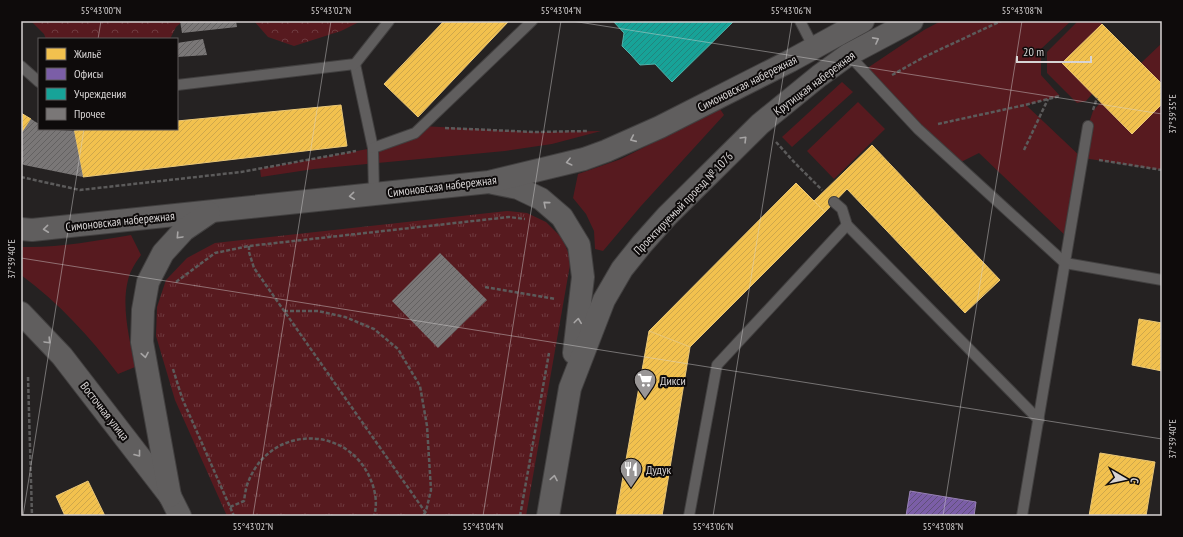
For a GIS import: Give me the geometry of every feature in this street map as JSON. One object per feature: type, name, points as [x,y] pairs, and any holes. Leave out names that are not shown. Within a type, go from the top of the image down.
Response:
[{"type":"main road","name":"Крутицкая набережная","points":[[760,124],[819,76],[863,21]]},
{"type":"main road","name":"Крутицкая набережная","points":[[842,46],[912,21]]},
{"type":"main road","name":"Симоновская набережная","points":[[21,230],[210,212],[263,205],[489,182],[606,151],[660,127],[814,48],[842,46]]},
{"type":"main road","name":"Проектируемый проезд № 1076","points":[[548,516],[570,388],[604,300],[622,269],[642,244],[667,216],[760,124]]},
{"type":"main road","points":[[489,182],[518,188],[541,199],[562,217],[579,245],[583,277],[570,388]]},
{"type":"main road","points":[[170,496],[142,342],[143,310],[148,282],[163,253],[184,230],[210,212]]},
{"type":"main road","name":"Восточная улица","points":[[21,313],[62,356],[170,496],[180,516]]},
{"type":"lane","points":[[178,84],[355,64],[389,21]]},
{"type":"lane","points":[[373,148],[415,133],[532,21]]},
{"type":"lane","points":[[800,21],[814,48]]},
{"type":"lane","points":[[842,46],[918,129],[1065,263],[1162,280]]},
{"type":"lane","points":[[355,64],[373,148],[374,194]]},
{"type":"lane","points":[[21,66],[38,81]]},
{"type":"lane","points":[[1022,516],[1088,126]]},
{"type":"lane","points":[[834,202],[842,209],[847,225],[1038,420]]},
{"type":"lane","points":[[689,516],[717,365],[847,225]]},
{"type":"path","points":[[876,84],[924,57],[1001,21]]},
{"type":"path","points":[[918,129],[1060,96]]},
{"type":"path","points":[[1024,150],[1048,99]]},
{"type":"path","points":[[422,126],[535,132],[594,131]]},
{"type":"path","points":[[775,140],[795,163],[824,191]]},
{"type":"path","points":[[21,177],[80,190],[241,172],[373,148]]},
{"type":"path","points":[[1082,158],[1162,170]]},
{"type":"path","points":[[173,284],[215,253],[249,246],[509,217],[525,219],[532,222]]},
{"type":"path","points":[[249,246],[249,252],[254,268],[426,511],[428,516]]},
{"type":"path","points":[[485,287],[559,300]]},
{"type":"path","points":[[284,311],[318,311],[345,316],[374,329],[398,349],[420,386],[425,419],[431,490],[426,511],[423,516]]},
{"type":"path","points":[[520,516],[551,346]]},
{"type":"path","points":[[171,364],[182,398],[234,516]]},
{"type":"path","points":[[28,377],[32,516]]},
{"type":"path","points":[[230,507],[244,501],[248,481],[259,463],[274,449],[293,440],[313,438],[334,442],[352,452],[366,468],[374,487],[376,509],[374,516]]},
{"type":"green space","points":[[31,21],[183,21],[176,27],[170,38],[46,38],[44,34]]},
{"type":"green space","points":[[254,21],[361,21],[341,31],[294,46],[268,37]]},
{"type":"green space","points":[[941,21],[1071,21],[1041,49],[1041,75],[1060,96],[1026,105],[1082,158],[1088,126],[1093,111],[1101,102],[1132,133],[1162,104],[1162,170],[1083,158],[1069,239],[979,153],[957,164],[863,71],[924,30]]},
{"type":"green space","points":[[1078,21],[1099,21],[1102,24],[1062,63],[1093,93],[1086,101],[1077,103],[1047,73],[1047,52]]},
{"type":"green space","points":[[1162,43],[1162,84],[1141,63]]},
{"type":"green space","points":[[842,82],[853,92],[792,147],[782,137]]},
{"type":"green space","points":[[858,102],[885,129],[834,179],[807,151]]},
{"type":"green space","points":[[718,106],[724,115],[641,206],[603,251],[595,249],[594,231],[586,214],[573,198],[578,174],[621,159],[668,135]]},
{"type":"green space","points":[[422,126],[535,132],[601,131],[552,144],[505,151],[314,169],[261,177],[260,169],[373,148]]},
{"type":"green space","points":[[507,211],[527,213],[546,222],[562,238],[571,259],[526,516],[227,516],[175,400],[156,336],[157,307],[166,280],[187,258],[215,243]]},
{"type":"green space","points":[[131,235],[141,255],[133,267],[129,277],[125,301],[127,324],[135,367],[118,374],[73,321],[48,297],[21,275],[21,247],[90,242]]},
{"type":"building: Жильё","points":[[444,21],[509,21],[418,117],[384,84]]},
{"type":"building: Жильё","points":[[1102,24],[1162,84],[1162,104],[1132,134],[1062,63]]},
{"type":"building: Жильё","points":[[341,105],[347,146],[83,177],[74,131],[178,130],[178,121]]},
{"type":"building: Жильё","points":[[21,113],[31,119],[21,134]]},
{"type":"building: Жильё","points":[[872,145],[1000,280],[965,313],[847,189],[825,212],[814,201]]},
{"type":"building: Жильё","points":[[796,183],[825,212],[690,347],[649,331]]},
{"type":"building: Жильё","points":[[1139,319],[1162,323],[1162,371],[1132,365]]},
{"type":"building: Жильё","points":[[649,331],[690,347],[662,516],[616,516]]},
{"type":"building: Жильё","points":[[1100,453],[1155,462],[1146,516],[1089,516]]},
{"type":"building: Жильё","points":[[88,481],[105,516],[65,516],[56,496]]},
{"type":"building: Офисы","points":[[910,491],[976,502],[974,516],[906,516]]},
{"type":"building: Учреждения","points":[[613,21],[734,21],[672,82],[655,64],[640,65],[622,46],[624,33]]},
{"type":"building: Прочее","points":[[180,21],[236,21],[237,27],[182,33]]},
{"type":"building: Прочее","points":[[203,39],[207,55],[178,57],[178,43]]},
{"type":"building: Прочее","points":[[31,119],[38,123],[38,130],[74,131],[83,177],[24,165],[21,163],[21,134]]},
{"type":"building: Прочее","points":[[440,253],[487,300],[438,348],[392,301]]},
{"type":"place","name":"Дикси","points":[[645,400]]},
{"type":"place","name":"Дудук","points":[[631,488]]}]
